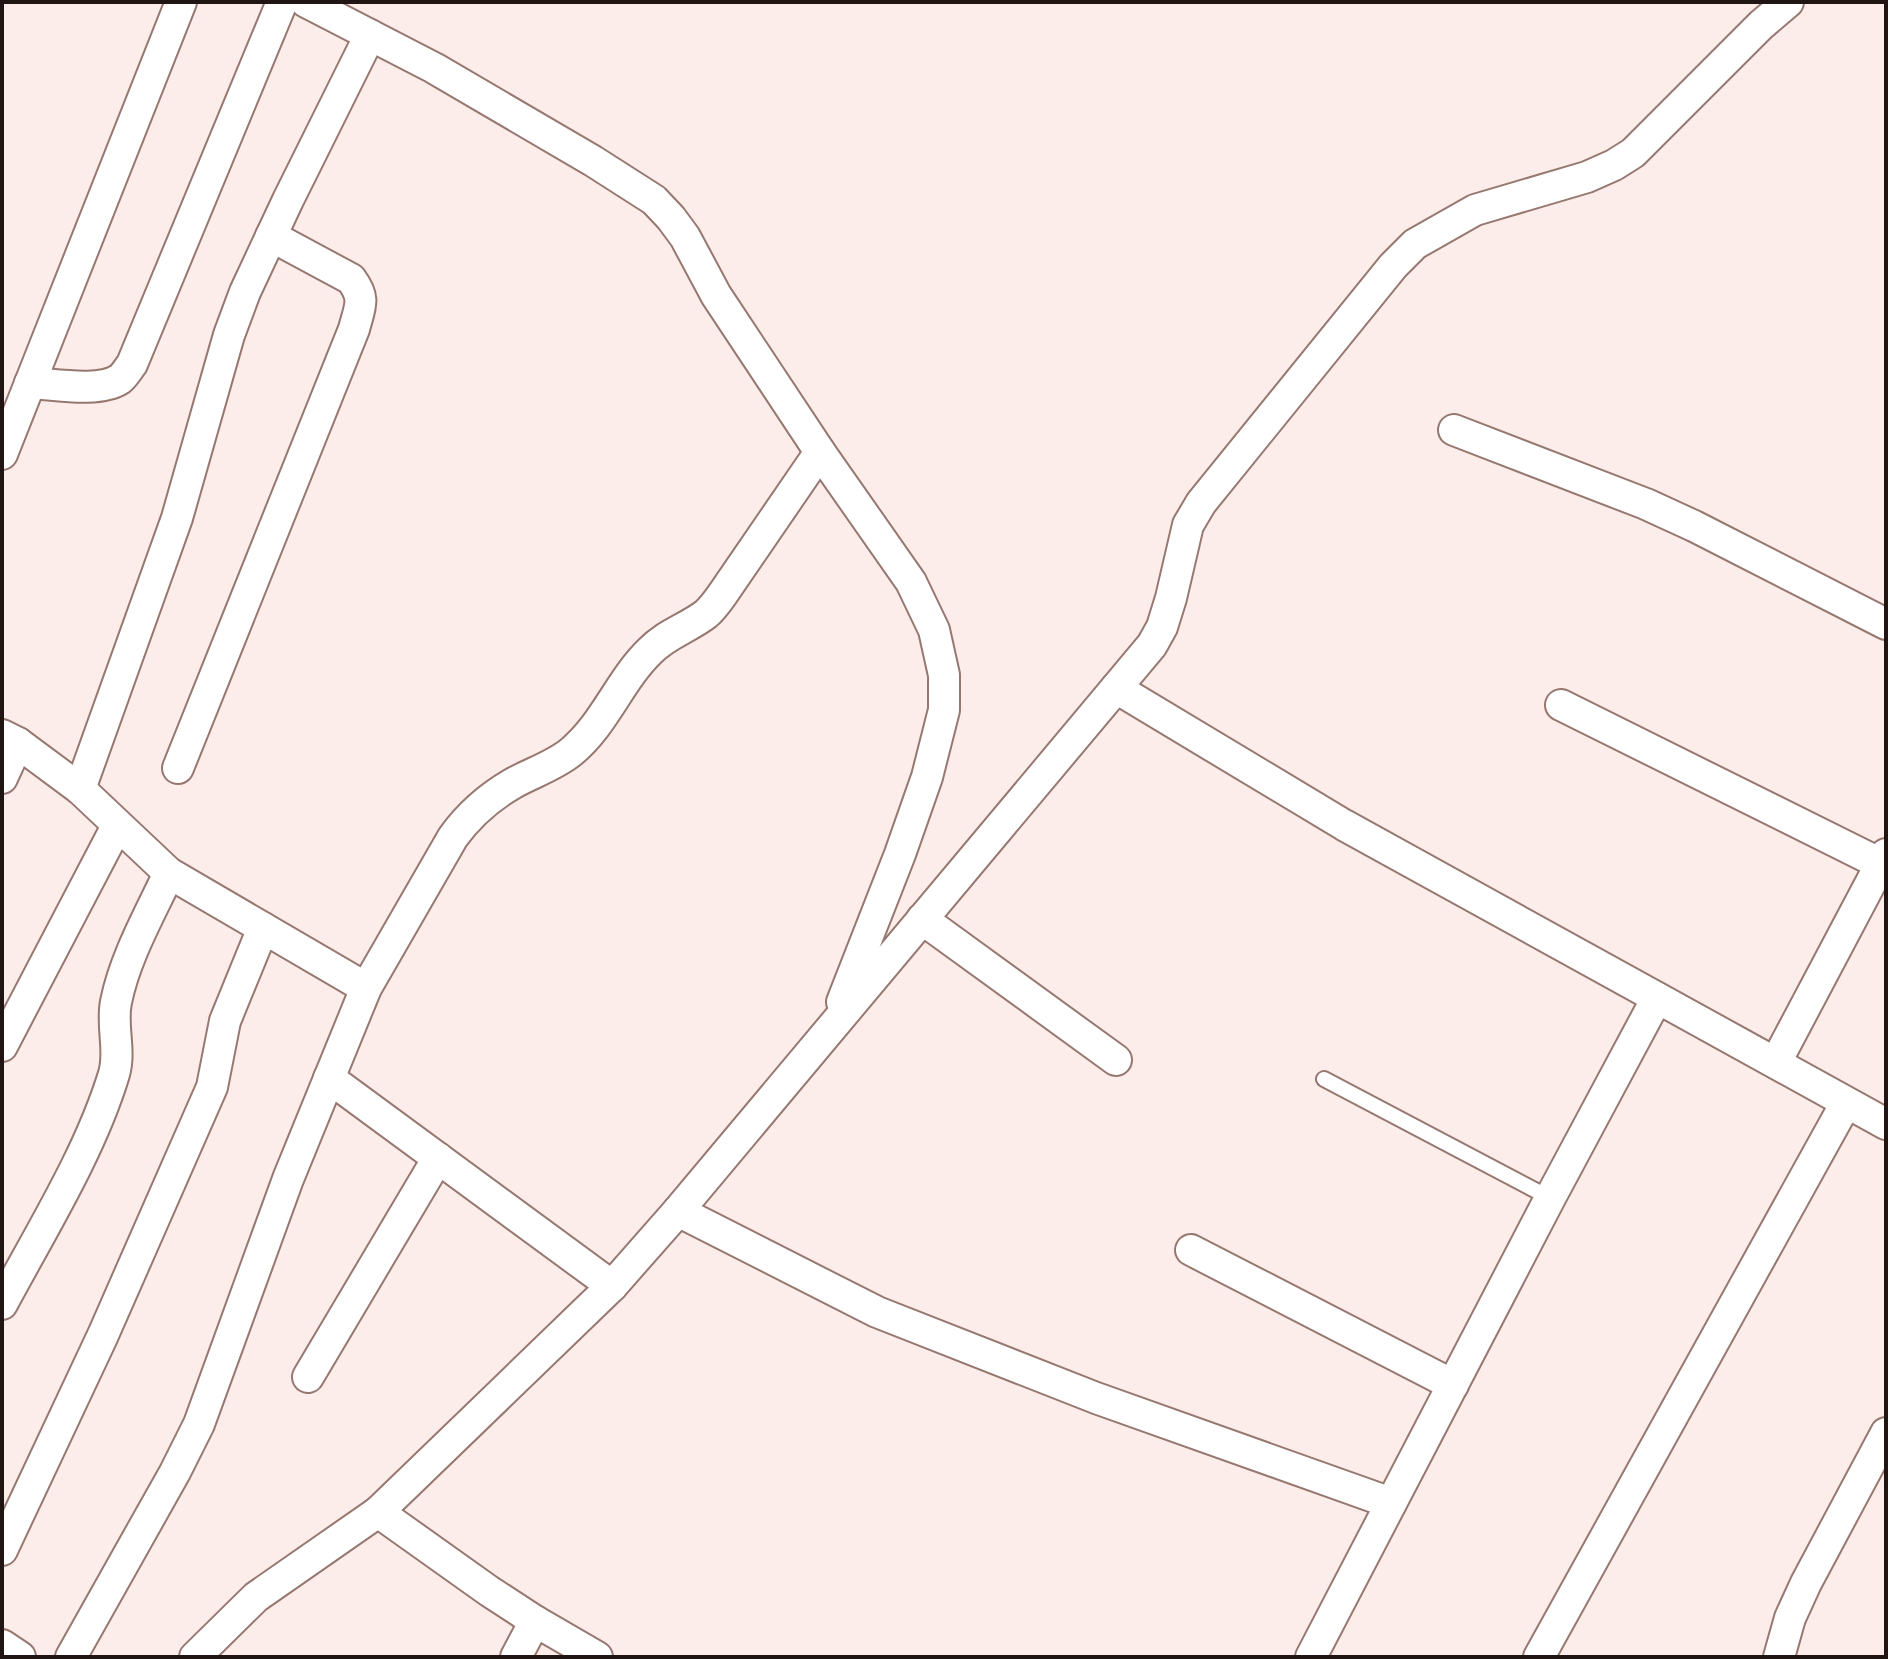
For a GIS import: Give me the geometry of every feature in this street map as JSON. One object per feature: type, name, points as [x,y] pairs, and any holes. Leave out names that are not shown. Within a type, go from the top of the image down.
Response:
[{"type":"street","points":[[2,454],[181,2]]},
{"type":"street","points":[[30,383],[96,387],[123,377],[132,364],[282,2]]},
{"type":"street","points":[[306,2],[447,75],[654,200],[685,237],[716,295],[911,582],[934,630],[944,675],[944,710],[927,777],[900,854],[832,1026]]},
{"type":"street","points":[[195,1657],[256,1597],[378,1512],[612,1286],[678,1211],[1152,645],[1162,627],[1171,598],[1188,525],[1201,503],[1393,266],[1415,244],[1475,210],[1587,177],[1633,153],[1788,2]]},
{"type":"street","points":[[80,789],[177,518],[229,335],[245,292],[370,35]]},
{"type":"street","points":[[178,768],[354,329],[361,303],[359,291],[351,279],[271,236]]},
{"type":"street","points":[[1454,430],[1646,504],[1886,624]]},
{"type":"street","points":[[71,1657],[199,1424],[273,1217],[366,988],[453,837],[469,815],[510,785],[568,755],[584,741],[650,650],[665,637],[708,612],[820,452]]},
{"type":"street","points":[[1116,688],[1344,825],[1886,1124]]},
{"type":"street","points":[[1561,705],[1884,859],[1776,1062]]},
{"type":"street","points":[[2,778],[10,739],[80,789],[169,873],[366,988]]},
{"type":"street","points":[[2,1046],[117,826]]},
{"type":"street","points":[[2,1304],[97,1121],[115,1071],[115,1006],[122,976],[169,873]]},
{"type":"street","points":[[922,919],[1116,1060]]},
{"type":"street","points":[[2,1550],[103,1335],[212,1087],[225,1021],[263,928]]},
{"type":"street","points":[[1311,1657],[1657,998]]},
{"type":"street","points":[[329,1078],[612,1286]]},
{"type":"street","points":[[1539,1657],[1846,1103]]},
{"type":"street","points":[[308,1377],[438,1158]]},
{"type":"street","points":[[678,1211],[877,1312],[1096,1398],[1391,1503]]},
{"type":"street","points":[[1191,1250],[1453,1385]]},
{"type":"street","points":[[1779,1657],[1790,1618],[1806,1583],[1886,1433]]},
{"type":"street","points":[[378,1512],[489,1591],[597,1657]]},
{"type":"street","points":[[516,1657],[535,1621]]},
{"type":"street","points":[[2,1645],[20,1657]]},
{"type":"lane","points":[[1324,1079],[1550,1198]]}]
